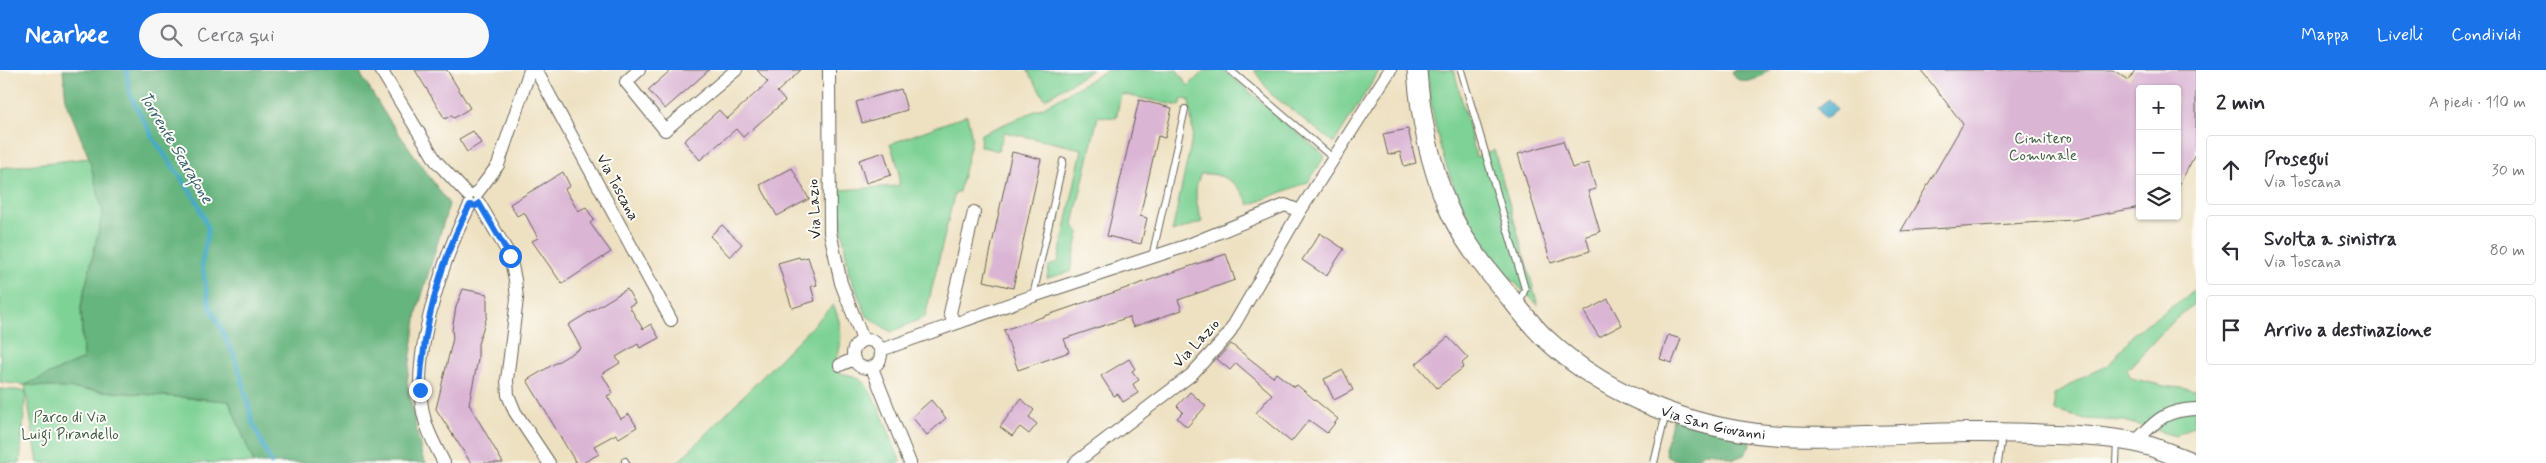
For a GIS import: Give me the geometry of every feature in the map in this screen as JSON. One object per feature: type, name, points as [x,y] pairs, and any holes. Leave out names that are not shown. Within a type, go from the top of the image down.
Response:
[{"type":"main road","name":"Via San Giovanni","points":[[1417,70],[1427,142],[1447,206],[1472,248],[1518,307],[1546,339],[1584,368],[1624,393],[1666,412],[1709,425],[1793,436],[2003,432],[2085,436],[2126,441],[2194,463]]},
{"type":"street","points":[[380,70],[436,161],[473,199],[510,256],[517,299],[507,380],[508,395],[515,412],[549,463]]},
{"type":"street","points":[[444,463],[426,428],[421,406],[421,368],[430,317],[440,279],[460,224],[473,199],[498,165],[530,70]]},
{"type":"street","name":"Via Toscana","points":[[536,70],[671,320]]},
{"type":"street","points":[[639,70],[626,82],[665,130],[736,70]]},
{"type":"street","name":"Via Lazio","points":[[829,70],[830,232],[841,283],[863,340]]},
{"type":"street","name":"Via Lazio","points":[[1075,463],[1191,375],[1228,335],[1300,211],[1390,70]]},
{"type":"street","points":[[881,350],[1033,296],[1186,246],[1285,205],[1300,211]]},
{"type":"street","points":[[954,323],[950,313],[974,212]]},
{"type":"street","points":[[863,340],[876,342],[881,350],[879,363],[872,368],[859,366],[854,358],[854,350],[863,340]]},
{"type":"street","points":[[840,365],[854,358]]},
{"type":"street","points":[[872,368],[910,463]]},
{"type":"street","points":[[2126,441],[2177,409],[2196,409]]},
{"type":"lane","points":[[1230,70],[1333,158]]},
{"type":"lane","points":[[1461,70],[1525,289],[1518,307]]},
{"type":"lane","points":[[1152,257],[1185,109]]},
{"type":"lane","points":[[1033,296],[1063,161]]},
{"type":"lane","points":[[1654,463],[1666,412]]},
{"type":"lane","points":[[1998,463],[2003,432]]},
{"type":"lane","points":[[2116,463],[2126,441]]},
{"type":"green space","points":[[63,70],[358,70],[385,114],[449,204],[417,312],[407,383],[422,456],[426,463],[254,463],[229,401],[25,385],[83,359],[81,306],[103,212],[89,158],[66,101]]},
{"type":"green space","points":[[1027,70],[1092,70],[1045,99]]},
{"type":"green space","points":[[1107,70],[1177,70],[1188,86],[1205,70],[1224,70],[1325,156],[1308,182],[1249,205],[1242,191],[1231,181],[1217,175],[1201,174],[1196,192],[1202,222],[1172,232],[1193,134],[1189,100],[1182,99],[1180,106],[1121,94],[1116,118],[1098,116],[1073,224],[1079,233],[1070,272],[1047,278],[1049,266],[1058,262],[1082,149],[1004,132],[998,151],[980,146],[981,134],[1042,108]]},
{"type":"green space","points":[[1254,70],[1380,70],[1334,143],[1271,94]]},
{"type":"green space","points":[[1428,70],[1454,70],[1476,157],[1494,150],[1538,305],[1497,263],[1469,219],[1448,171],[1440,147],[1434,122]]},
{"type":"green space","points":[[1734,70],[1770,70],[1751,81],[1741,81],[1732,74]]},
{"type":"green space","points":[[967,115],[972,138],[959,192],[955,192],[925,317],[891,332],[867,316],[849,274],[839,208],[839,190],[899,186],[899,169],[890,144]]},
{"type":"green space","name":"Parco di Via Luigi Pirandello","points":[[89,158],[103,212],[81,306],[83,359],[26,385],[229,401],[254,463],[38,463],[25,385],[0,382],[0,168]]},
{"type":"green space","points":[[2196,290],[2196,302],[2170,324],[2127,370],[2131,378],[2164,386],[2196,390],[2194,425],[2175,436],[2124,421],[2085,419],[2055,411],[2054,395],[2084,376],[2109,365],[2135,332]]},
{"type":"green space","points":[[833,305],[841,333],[840,348],[835,362],[840,373],[862,381],[873,396],[901,463],[677,463]]},
{"type":"green space","points":[[0,389],[26,391],[20,463],[0,463]]},
{"type":"green space","points":[[1673,419],[1749,436],[1750,446],[1744,455],[1734,459],[1716,453],[1705,452],[1687,461],[1667,457],[1665,450]]},
{"type":"water","points":[[1829,99],[1837,109],[1825,119],[1817,108]]},
{"type":"building","points":[[415,70],[447,70],[470,108],[454,118],[452,115],[445,119]]},
{"type":"building","points":[[671,70],[709,70],[665,109],[648,90]]},
{"type":"building","points":[[757,70],[801,70],[777,92],[785,101],[743,137],[736,129],[700,160],[684,141],[719,110],[727,119],[768,82]]},
{"type":"building","name":"Cimitero Comunale","points":[[1921,70],[2113,70],[2129,80],[2135,70],[2196,70],[2196,153],[2181,181],[2181,85],[2136,85],[2136,208],[2073,220],[1901,231],[1963,124]]},
{"type":"building","points":[[901,89],[907,110],[862,123],[856,102]]},
{"type":"building","points":[[1139,100],[1172,108],[1165,138],[1158,136],[1140,216],[1147,218],[1141,244],[1107,236]]},
{"type":"building","points":[[1408,129],[1416,163],[1404,166],[1400,152],[1388,155],[1383,134]]},
{"type":"building","points":[[473,131],[481,143],[467,152],[459,139]]},
{"type":"building","points":[[1563,141],[1572,168],[1588,163],[1596,189],[1588,191],[1600,232],[1586,236],[1590,251],[1551,263],[1518,154]]},
{"type":"building","points":[[884,152],[891,175],[866,183],[859,160]]},
{"type":"building","points":[[1012,152],[1041,159],[1013,288],[984,281]]},
{"type":"building","points":[[792,168],[809,199],[777,216],[760,185]]},
{"type":"building","points":[[563,172],[570,186],[565,189],[578,211],[586,207],[594,220],[590,223],[611,252],[562,284],[532,241],[538,238],[524,212],[517,216],[510,204]]},
{"type":"building","points":[[722,225],[742,244],[730,257],[710,236]]},
{"type":"building","points":[[1320,233],[1344,249],[1326,276],[1302,260]]},
{"type":"building","points":[[1226,254],[1235,280],[1178,300],[1182,310],[1133,327],[1129,317],[1064,339],[1069,352],[1018,370],[1004,330]]},
{"type":"building","points":[[799,257],[800,259],[808,257],[817,285],[811,286],[815,301],[792,308],[778,263]]},
{"type":"building","points":[[463,289],[487,294],[487,316],[478,344],[478,359],[469,404],[503,463],[471,463],[436,409],[453,338],[452,330],[456,307]]},
{"type":"building","points":[[627,289],[635,303],[629,306],[643,329],[651,324],[659,338],[640,348],[638,344],[616,357],[620,363],[602,374],[613,393],[607,396],[621,419],[629,414],[637,427],[619,438],[616,434],[594,446],[599,454],[583,463],[576,463],[527,380],[581,348],[568,325]]},
{"type":"building","points":[[1608,299],[1622,325],[1599,337],[1584,312]]},
{"type":"building","points":[[1668,335],[1681,339],[1672,363],[1660,359]]},
{"type":"building","points":[[1448,337],[1468,358],[1462,363],[1464,367],[1437,388],[1416,364]]},
{"type":"building","points":[[1231,344],[1273,377],[1276,373],[1294,387],[1297,385],[1338,419],[1327,433],[1309,420],[1291,442],[1256,413],[1272,394],[1236,363],[1230,370],[1217,359]]},
{"type":"building","points":[[1129,359],[1135,369],[1132,371],[1139,380],[1133,384],[1138,393],[1123,402],[1118,394],[1114,396],[1101,376]]},
{"type":"building","points":[[1343,370],[1353,390],[1334,400],[1324,379]]},
{"type":"building","points":[[1190,392],[1206,406],[1187,427],[1177,418],[1183,412],[1177,406]]},
{"type":"building","points":[[1021,399],[1034,410],[1029,417],[1037,424],[1029,434],[1020,427],[1012,436],[1000,427]]},
{"type":"building","points":[[931,400],[946,418],[927,435],[912,417]]},
{"type":"waterway","name":"Torrente Scarafone","points":[[127,70],[129,93],[153,138],[197,201],[208,229],[202,263],[209,305],[233,353],[243,382],[252,421],[271,463]]},
{"type":"route","points":[[420,390],[425,341],[440,279],[452,243],[470,205],[476,206],[479,203],[510,256]]}]
